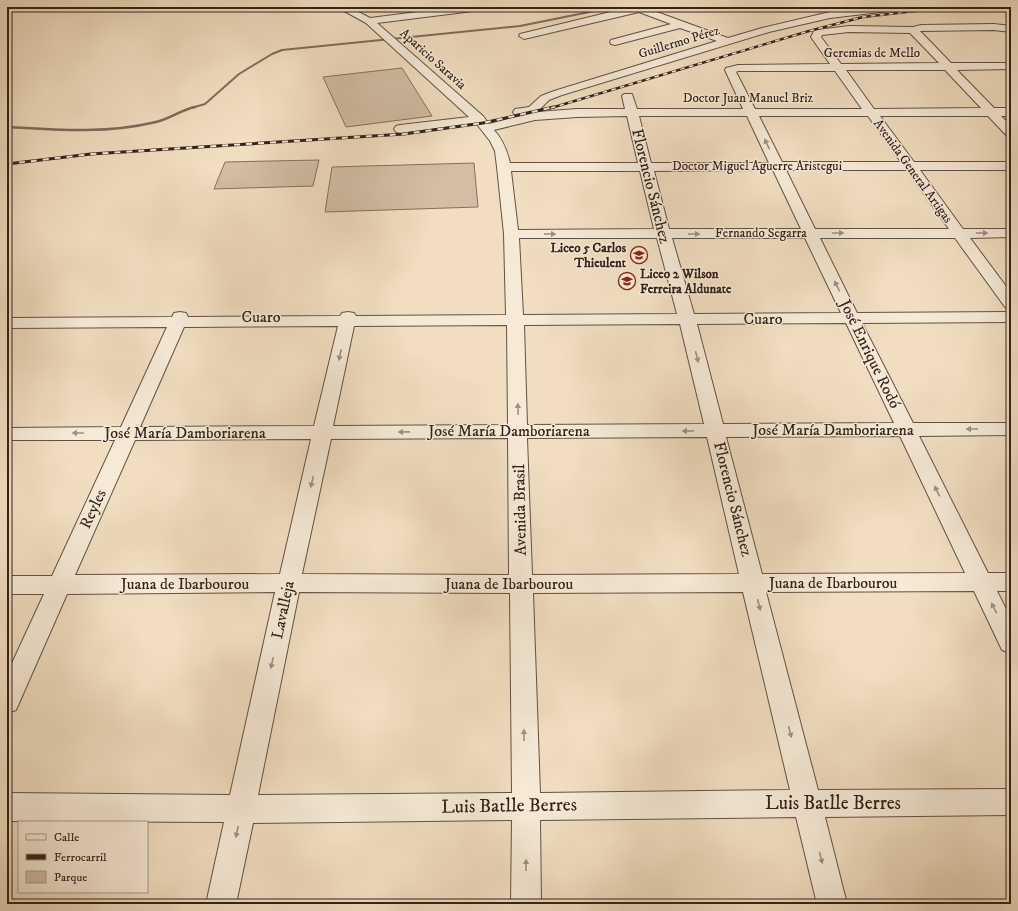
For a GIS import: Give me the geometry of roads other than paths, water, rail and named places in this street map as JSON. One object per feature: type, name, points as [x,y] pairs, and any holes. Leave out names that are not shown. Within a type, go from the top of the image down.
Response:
[{"type":"street","points":[[369,21],[481,7]]},
{"type":"street","name":"Guillermo Pérez","points":[[484,119],[532,110],[537,108],[545,98],[558,93],[766,30],[830,15],[897,7]]},
{"type":"street","name":"Aparicio Saravia","points":[[348,8],[369,21],[484,119]]},
{"type":"street","points":[[524,36],[631,10],[647,11],[728,42]]},
{"type":"street","points":[[615,42],[682,24]]},
{"type":"street","points":[[913,30],[922,28],[1011,28]]},
{"type":"street","name":"Avenida General Artigas","points":[[913,30],[837,30],[821,32],[816,37],[1011,304]]},
{"type":"street","points":[[913,30],[1011,133]]},
{"type":"street","name":"Geremias de Mello","points":[[734,68],[1011,66]]},
{"type":"street","name":"José Enrique Rodó","points":[[734,68],[730,70],[1011,643]]},
{"type":"street","name":"Florencio Sánchez","points":[[628,96],[663,234],[687,319],[754,583],[832,904]]},
{"type":"street","name":"Doctor Juan Manuel Briz","points":[[484,119],[551,114],[1011,112]]},
{"type":"street","points":[[400,129],[484,119]]},
{"type":"street","name":"Avenida Brasil","points":[[484,119],[501,151],[511,234],[518,431],[526,806],[526,904]]},
{"type":"street","name":"Doctor Miguel Aguerre Aristegui","points":[[504,167],[1011,166]]},
{"type":"street","name":"Fernando Segarra","points":[[511,234],[1011,233]]},
{"type":"street","name":"Cuaro","points":[[8,321],[348,319],[505,321],[1011,318]]},
{"type":"street","name":"Lavalleja","points":[[221,904],[289,583],[348,319]]},
{"type":"street","name":"Reyles","points":[[7,702],[178,320]]},
{"type":"street","name":"José María Damboriarena","points":[[7,434],[1011,429]]},
{"type":"street","name":"Juana de Ibarbourou","points":[[7,585],[1011,582]]},
{"type":"street","name":"Luis Batlle Berres","points":[[7,807],[242,809],[1011,802]]},
{"type":"waterway","points":[[191,108],[205,104],[239,74],[272,54],[282,50],[520,26],[614,7]]},
{"type":"waterway","points":[[7,127],[82,130],[119,128],[156,122],[195,107]]},
{"type":"railway","points":[[551,108],[809,31],[863,17],[932,9],[1011,9]]},
{"type":"railway","points":[[7,164],[91,154],[404,134],[483,123],[554,107]]},
{"type":"place","name":"Liceo 5 Carlos Thieulent","points":[[639,255]]},
{"type":"place","name":"Liceo 2 Wilson Ferreira Aldunate","points":[[627,281]]}]
